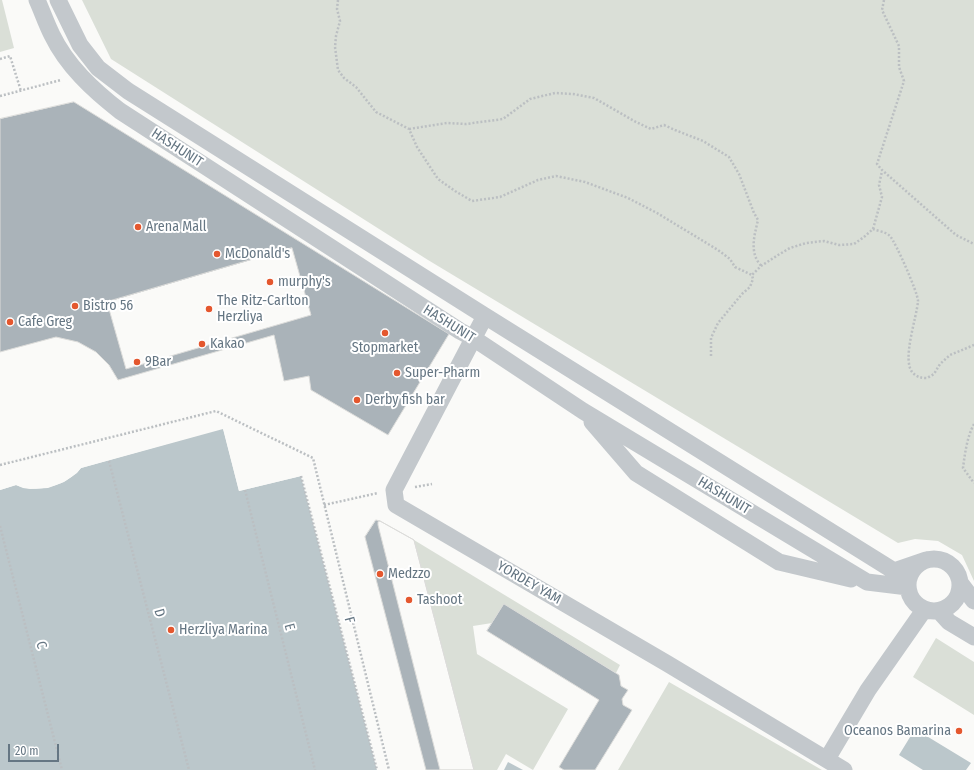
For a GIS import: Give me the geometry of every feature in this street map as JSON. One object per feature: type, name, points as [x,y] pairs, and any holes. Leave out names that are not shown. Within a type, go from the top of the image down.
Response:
[{"type":"street","name":"HASHUNIT","points":[[37,0],[52,36],[67,59],[79,75],[99,95],[120,111],[473,338],[583,411],[867,582],[908,587]]},
{"type":"street","name":"HASHUNIT","points":[[58,0],[80,45],[98,68],[128,91],[485,316],[894,570],[926,560]]},
{"type":"street","name":"YORDEY YAM","points":[[485,316],[394,490],[396,505],[662,660],[844,770]]},
{"type":"street","points":[[583,411],[636,473],[779,562],[867,582]]},
{"type":"street","points":[[827,759],[868,690],[932,611],[946,609],[957,599],[961,584],[959,576],[949,563],[934,559],[926,560],[918,564],[912,571],[909,579],[908,587],[913,601],[918,606],[932,611],[974,637]]},
{"type":"street","points":[[961,584],[974,601]]},
{"type":"path","points":[[338,0],[337,9],[340,21],[336,36],[335,48],[338,70],[344,78],[356,87],[376,112],[409,129],[418,147],[438,179],[455,191],[472,201],[500,197],[538,180],[556,176],[585,182],[628,198],[657,213],[718,250],[730,259],[735,267],[752,275]]},
{"type":"path","points":[[884,0],[882,10],[899,46],[899,67],[904,81],[877,164],[956,235],[974,244]]},
{"type":"path","points":[[0,59],[10,56],[21,91]]},
{"type":"path","points":[[0,96],[79,75]]},
{"type":"path","points":[[409,129],[446,123],[466,124],[503,119],[530,99],[555,93],[594,98],[651,129],[664,125],[703,141],[729,157],[739,174],[758,220],[753,243],[756,258],[761,266]]},
{"type":"path","points":[[711,356],[711,338],[718,323],[742,294],[750,287],[753,279],[752,275],[761,266],[790,248],[806,243],[824,241],[839,245],[854,244],[873,228],[882,197],[879,185],[882,170]]},
{"type":"path","points":[[873,228],[889,235],[897,247],[913,283],[918,299],[908,353],[909,366],[912,372],[918,377],[927,378],[934,374],[940,364],[950,354],[974,345]]},
{"type":"path","points":[[0,465],[216,411],[313,458],[389,770]]},
{"type":"path","points":[[974,424],[965,452],[963,468],[974,483]]},
{"type":"path","name":"D","points":[[109,461],[189,770]]},
{"type":"path","name":"F","points":[[301,476],[377,770]]},
{"type":"path","name":"E","points":[[245,490],[315,770]]},
{"type":"path","name":"C","points":[[0,526],[62,770]]},
{"type":"shaded area","points":[[0,0],[2,0],[14,48],[0,52]]},
{"type":"shaded area","points":[[82,0],[974,0],[974,581],[962,555],[938,541],[915,539],[898,543],[428,260],[111,59]]},
{"type":"shaded area","name":"Herzliya Marina","points":[[223,428],[239,491],[301,476],[377,770],[0,770],[0,490],[16,485],[33,489],[51,487],[68,480],[81,468]]},
{"type":"shaded area","points":[[414,540],[620,665],[616,673],[504,605],[492,623],[473,626],[477,654],[568,709],[533,770],[506,754],[497,770],[474,770]]},
{"type":"shaded area","points":[[936,638],[974,662],[974,715],[913,677]]},
{"type":"shaded area","points":[[669,682],[822,770],[618,770]]},
{"type":"shaded area","points":[[915,729],[971,763],[966,770],[923,770],[899,755]]},
{"type":"shaded area","points":[[508,762],[523,770],[504,770]]},
{"type":"pier","points":[[223,427],[225,428],[240,489],[301,474],[303,475],[379,770],[377,770],[301,476],[239,491],[223,429],[81,468],[77,473],[64,482],[48,488],[30,489],[16,485],[0,490],[0,487],[16,483],[30,487],[47,486],[63,480],[81,467]]},
{"type":"building","name":"Arena Mall","points":[[74,102],[449,334],[388,435],[311,390],[309,376],[284,381],[274,335],[118,380],[109,365],[96,352],[78,342],[56,337],[0,352],[0,119]]},
{"type":"building","name":"The Ritz-Carlton Herzliya","points":[[292,248],[311,315],[126,369],[107,302]]},
{"type":"building","points":[[376,520],[414,540],[474,770],[426,770],[365,537]]},
{"type":"building","points":[[380,521],[414,540],[474,770],[440,770],[378,525],[378,522]]},
{"type":"building","points":[[504,604],[619,675],[621,686],[628,690],[622,699],[623,705],[632,710],[595,770],[564,770],[559,767],[599,700],[487,631]]},
{"type":"place","name":"Arena Mall","points":[[138,227]]},
{"type":"place","name":"McDonald's","points":[[217,254]]},
{"type":"place","name":"murphy's","points":[[270,282]]},
{"type":"place","name":"Bistro 56","points":[[75,306]]},
{"type":"place","name":"The Ritz-Carlton Herzliya","points":[[209,309]]},
{"type":"place","name":"Cafe Greg","points":[[10,322]]},
{"type":"place","name":"Stopmarket","points":[[385,333]]},
{"type":"place","name":"Kakao","points":[[202,344]]},
{"type":"place","name":"9Bar","points":[[137,362]]},
{"type":"place","name":"Super-Pharm","points":[[397,373]]},
{"type":"place","name":"Derby fish bar","points":[[357,400]]},
{"type":"place","name":"Medzzo","points":[[380,574]]},
{"type":"place","name":"Tashoot","points":[[409,600]]},
{"type":"place","name":"Herzliya Marina","points":[[171,630]]},
{"type":"place","name":"Oceanos Bamarina","points":[[959,731]]}]
